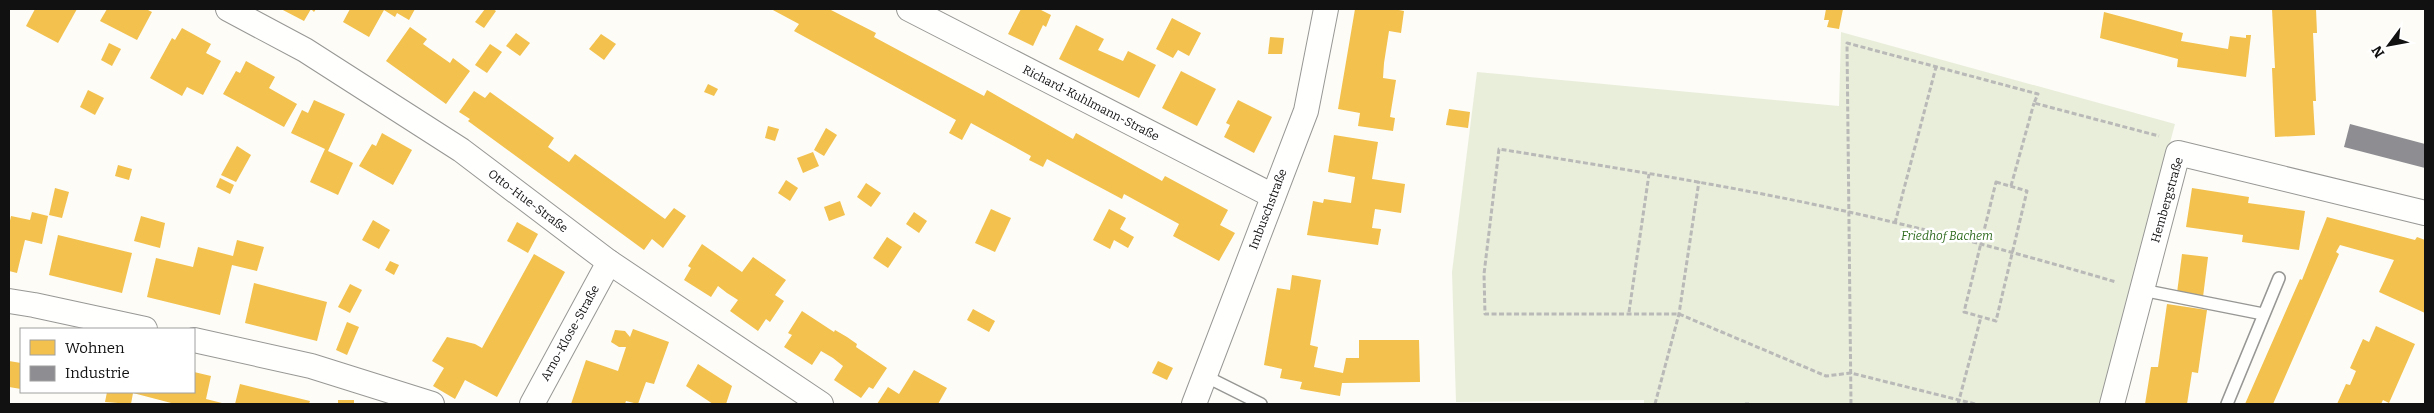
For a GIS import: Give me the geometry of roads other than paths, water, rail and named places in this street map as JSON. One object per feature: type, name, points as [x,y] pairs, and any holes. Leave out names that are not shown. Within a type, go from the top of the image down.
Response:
[{"type":"street","name":"Otto-Hue-Straße","points":[[228,9],[305,50],[461,150],[609,262],[821,404]]},
{"type":"street","name":"Richard-Kuhlmann-Straße","points":[[909,9],[1273,196]]},
{"type":"street","name":"Imbuschstraße","points":[[1194,404],[1306,111],[1326,9]]},
{"type":"street","name":"Hembergstraße","points":[[2112,404],[2133,287],[2178,153],[2425,212]]},
{"type":"street","name":"Arno-Klose-Straße","points":[[532,404],[609,262]]},
{"type":"street","points":[[9,301],[34,304],[141,328]]},
{"type":"street","points":[[195,340],[311,366],[432,404]]},
{"type":"lane","points":[[2227,404],[2279,278]]},
{"type":"lane","points":[[2133,287],[2263,314]]},
{"type":"lane","points":[[1205,376],[1261,404]]},
{"type":"park label","name":"Friedhof Bachem","points":[[1947,236]]}]
